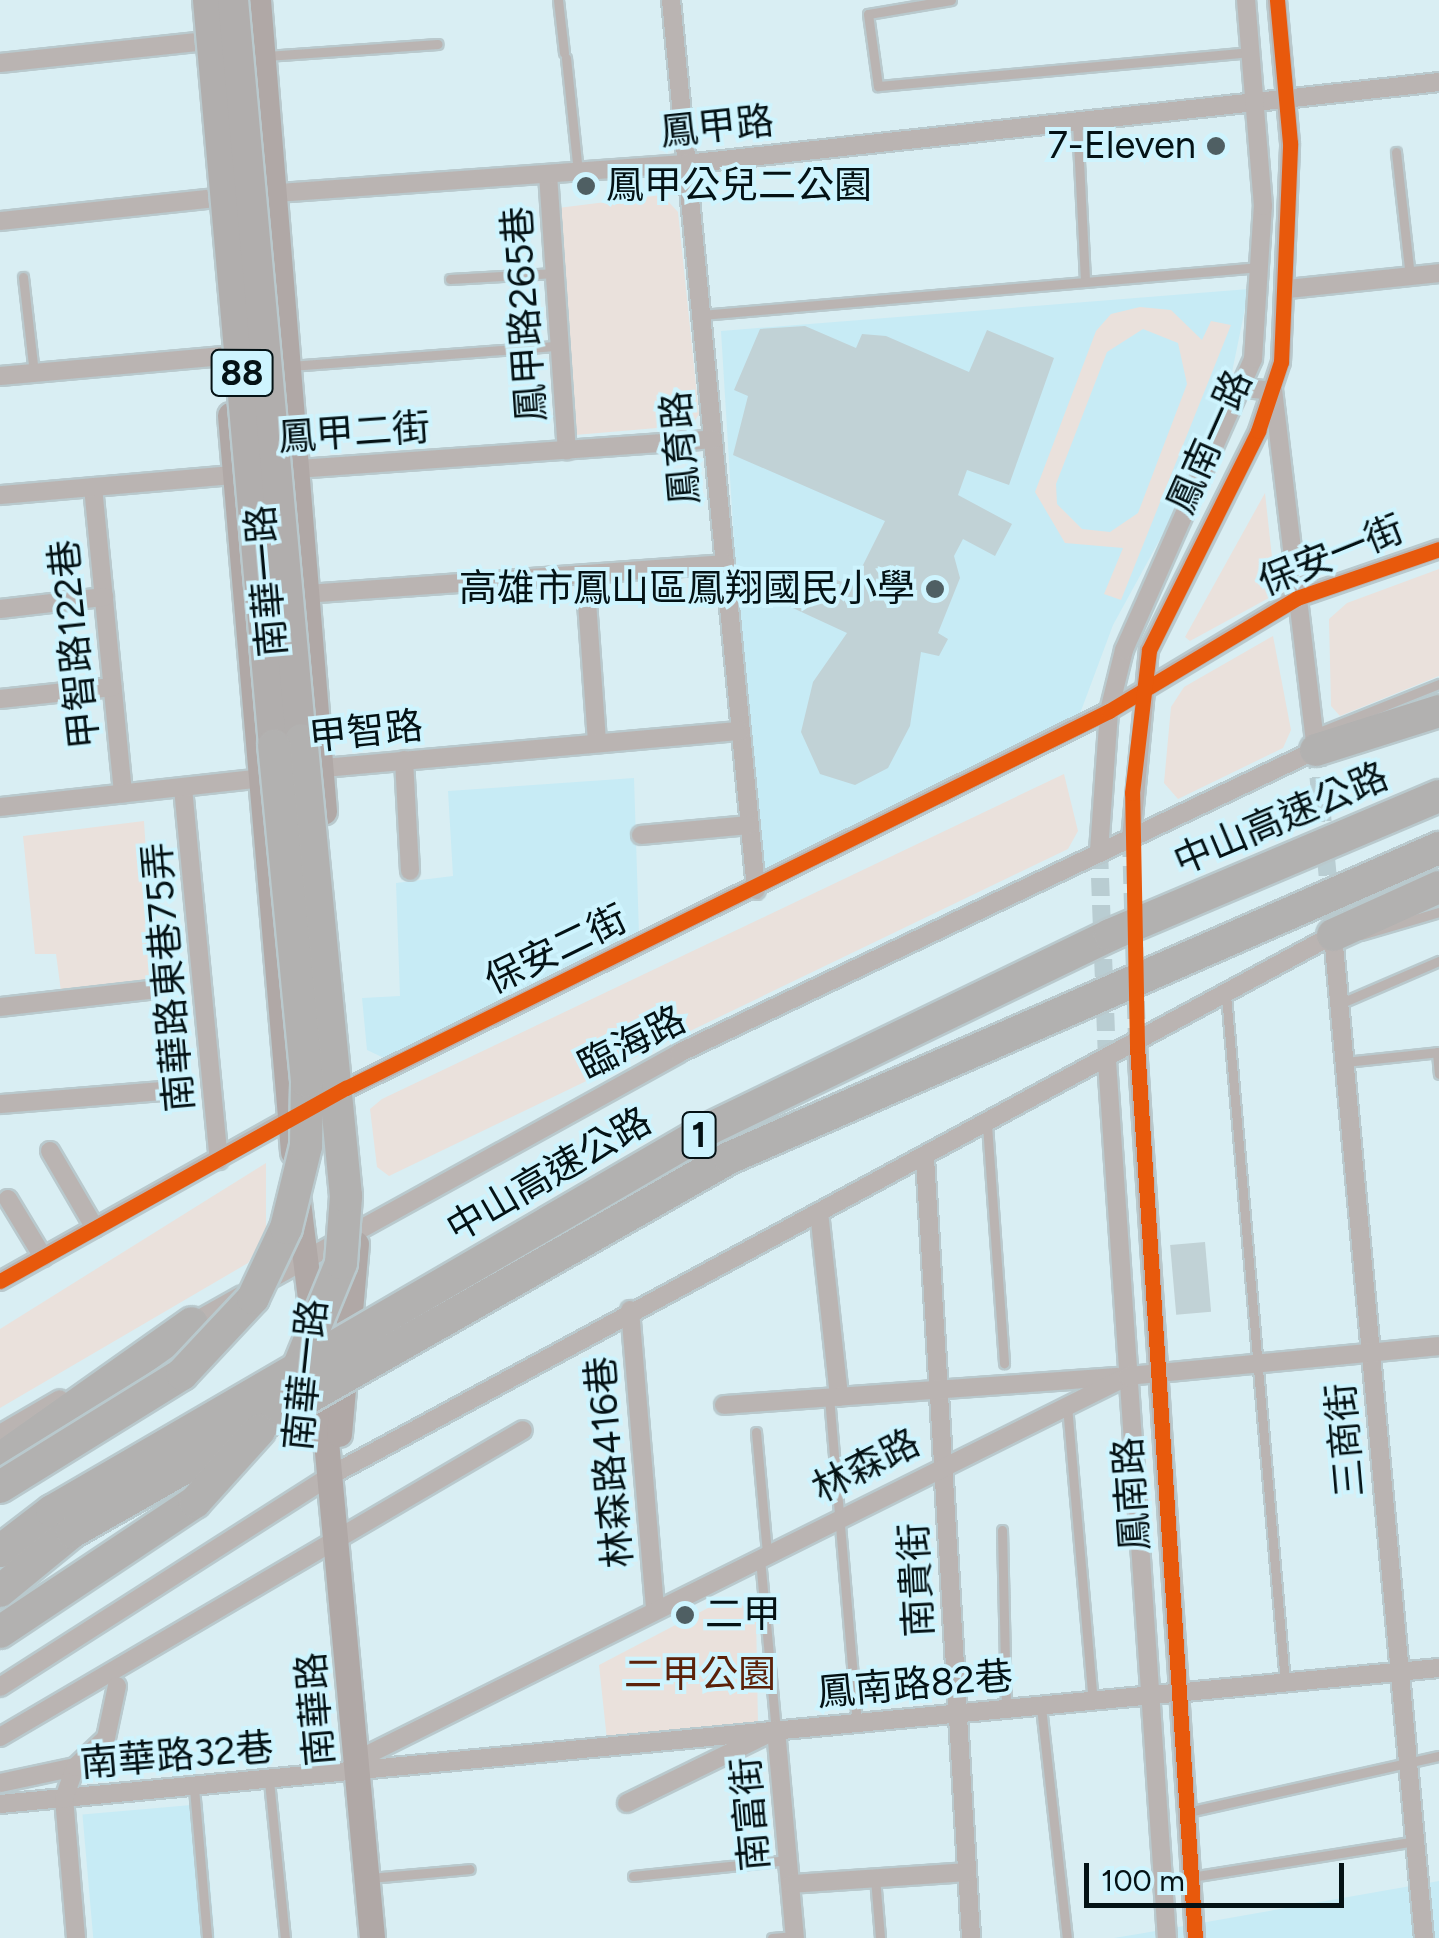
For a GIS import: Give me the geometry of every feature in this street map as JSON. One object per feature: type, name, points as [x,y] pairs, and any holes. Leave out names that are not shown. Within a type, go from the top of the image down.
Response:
[{"type":"highway","name":"88","points":[[208,0],[288,743]]},
{"type":"highway","name":"88","points":[[232,0],[288,743]]},
{"type":"highway","points":[[1315,742],[1439,708]]},
{"type":"highway","points":[[0,1487],[182,1374],[253,1298],[286,1228],[306,1146],[288,743]]},
{"type":"highway","points":[[0,1632],[221,1479],[278,1405],[330,1301],[346,1196],[288,743]]},
{"type":"highway","name":"中山高速公路","points":[[0,1552],[52,1510],[709,1129],[1110,935],[1439,796]]},
{"type":"highway","name":"中山高速公路","points":[[0,1591],[72,1532],[729,1158],[1439,848]]},
{"type":"highway","points":[[1333,935],[1439,886]]},
{"type":"highway","points":[[0,1459],[192,1323]]},
{"type":"main road","name":"南華一路","points":[[194,0],[214,198],[256,780],[303,1260],[335,1473]]},
{"type":"main road","name":"南華一路","points":[[258,0],[358,1225],[335,1473]]},
{"type":"main road","name":"南華路","points":[[335,1473],[372,1938]]},
{"type":"street","name":"鳳育路","points":[[671,0],[756,890]]},
{"type":"street","name":"鳳南一路","points":[[1099,851],[1109,712],[1130,633],[1245,388],[1263,266],[1257,97],[1246,0]]},
{"type":"street","name":"鳳南一路","points":[[1131,839],[1143,684],[1162,616],[1273,391],[1288,290],[1287,94],[1277,0]]},
{"type":"street","points":[[0,63],[197,42]]},
{"type":"street","name":"鳳甲路","points":[[0,221],[214,198],[686,164],[1257,97],[1439,82]]},
{"type":"street","name":"鳳甲路265巷","points":[[548,174],[567,450]]},
{"type":"street","points":[[1288,290],[1439,273]]},
{"type":"street","points":[[0,376],[226,356]]},
{"type":"street","points":[[1245,388],[1273,391],[1315,742]]},
{"type":"street","name":"鳳甲二街","points":[[0,495],[295,469],[713,440]]},
{"type":"street","name":"甲智路122巷","points":[[93,487],[123,794]]},
{"type":"street","name":"保安一街","points":[[1143,684],[1296,598],[1439,549]]},
{"type":"street","points":[[306,594],[724,564]]},
{"type":"street","points":[[585,574],[597,743]]},
{"type":"street","points":[[0,609],[104,597]]},
{"type":"street","name":"保安二街","points":[[0,1280],[346,1088],[756,890],[1109,712],[1143,684]]},
{"type":"street","points":[[0,699],[112,687]]},
{"type":"street","name":"甲智路","points":[[0,807],[256,780],[320,767],[740,730]]},
{"type":"street","name":"臨海路","points":[[0,1434],[358,1225],[679,1053],[1131,839],[1315,742]]},
{"type":"street","points":[[404,760],[410,871]]},
{"type":"street","name":"南華路東巷75弄","points":[[183,788],[219,1160]]},
{"type":"street","points":[[642,835],[750,825]]},
{"type":"street","points":[[0,1687],[335,1473],[630,1310],[1107,1061],[1333,935]]},
{"type":"street","name":"三商街","points":[[1333,935],[1424,1938]]},
{"type":"street","points":[[0,1008],[150,990]]},
{"type":"street","name":"鳳南路","points":[[1136,1045],[1195,1938]]},
{"type":"street","name":"鳳南路","points":[[1107,1061],[1167,1938]]},
{"type":"street","points":[[0,1104],[162,1091]]},
{"type":"street","points":[[50,1151],[95,1228]]},
{"type":"street","name":"南貴街","points":[[925,1158],[971,1938]]},
{"type":"street","points":[[8,1199],[43,1257]]},
{"type":"street","points":[[820,1212],[834,1397]]},
{"type":"street","name":"林森路416巷","points":[[630,1310],[655,1608]]},
{"type":"street","name":"林森路","points":[[358,1767],[655,1608],[1128,1376],[1439,1346]]},
{"type":"street","points":[[724,1405],[1128,1376]]},
{"type":"street","points":[[0,1737],[339,1534],[523,1430]]},
{"type":"street","name":"鳳南路82巷","points":[[358,1767],[1439,1668]]},
{"type":"street","points":[[0,1783],[75,1766],[106,1738],[117,1686]]},
{"type":"street","name":"南富街","points":[[626,1802],[776,1730],[795,1937]]},
{"type":"street","points":[[75,1766],[64,1799],[76,1938]]},
{"type":"street","name":"南華路32巷","points":[[0,1804],[269,1781],[358,1767]]},
{"type":"street","points":[[790,1884],[967,1872]]},
{"type":"lane","points":[[558,0],[578,172]]},
{"type":"lane","points":[[952,0],[874,9],[869,49],[873,80],[886,88],[1252,52]]},
{"type":"lane","points":[[263,56],[438,44]]},
{"type":"lane","points":[[1077,119],[1085,280]]},
{"type":"lane","points":[[1396,152],[1410,276]]},
{"type":"lane","points":[[701,315],[1263,266]]},
{"type":"lane","points":[[450,278],[555,273]]},
{"type":"lane","points":[[23,278],[34,373]]},
{"type":"lane","points":[[287,366],[560,346]]},
{"type":"lane","points":[[1315,742],[1439,684]]},
{"type":"lane","points":[[1333,935],[1384,935],[1439,912]]},
{"type":"lane","points":[[1340,1004],[1439,961]]},
{"type":"lane","points":[[1226,996],[1285,1683]]},
{"type":"lane","points":[[1345,1062],[1438,1052],[1439,1074]]},
{"type":"lane","points":[[988,1124],[1004,1363]]},
{"type":"lane","points":[[834,1397],[857,1724]]},
{"type":"lane","points":[[1067,1405],[1092,1702]]},
{"type":"lane","points":[[756,1432],[776,1730]]},
{"type":"lane","points":[[1002,1530],[1006,1710]]},
{"type":"lane","points":[[1041,1706],[1067,1938]]},
{"type":"lane","points":[[1187,1812],[1439,1756]]},
{"type":"lane","points":[[269,1781],[284,1938]]},
{"type":"lane","points":[[194,1788],[207,1938]]},
{"type":"lane","points":[[1191,1877],[1416,1841]]},
{"type":"lane","points":[[633,1876],[788,1860]]},
{"type":"lane","points":[[367,1878],[470,1869]]},
{"type":"lane","points":[[875,1878],[880,1938]]},
{"type":"lane","points":[[772,1938],[795,1937]]},
{"type":"shaded area","name":"高雄市鳳山區鳳翔國民小學","points":[[1249,289],[1230,382],[1193,479],[1113,625],[1075,727],[755,884],[721,331]]},
{"type":"shaded area","points":[[634,778],[639,934],[384,1058],[367,1050],[362,998],[400,996],[396,883],[453,876],[448,791]]},
{"type":"shaded area","points":[[203,1804],[215,1938],[93,1938],[82,1815]]},
{"type":"shaded area","points":[[1439,1881],[1439,1938],[1114,1938],[1144,1933]]},
{"type":"green space","points":[[662,195],[678,212],[699,414],[692,425],[575,435],[558,208]]},
{"type":"green space","points":[[1140,307],[1171,310],[1202,340],[1211,321],[1231,325],[1121,600],[1104,594],[1123,548],[1065,543],[1035,492],[1096,331],[1111,314]],"holes":[[[1143,329],[1178,343],[1187,384],[1138,513],[1110,532],[1082,529],[1057,504],[1056,484],[1107,352]]]},
{"type":"green space","points":[[1265,493],[1276,594],[1190,641],[1185,637]]},
{"type":"green space","points":[[1439,569],[1439,676],[1340,716],[1331,706],[1329,619],[1347,603]]},
{"type":"green space","points":[[1273,636],[1291,730],[1283,748],[1178,799],[1164,783],[1171,707],[1184,687]]},
{"type":"green space","points":[[1064,774],[1078,831],[1068,849],[389,1176],[377,1167],[370,1109],[382,1099]]},
{"type":"green space","points":[[144,821],[155,994],[63,1006],[56,954],[35,954],[23,836]]},
{"type":"green space","points":[[266,1163],[266,1233],[248,1263],[0,1408],[0,1329]]},
{"type":"green space","name":"二甲公園","points":[[729,1597],[756,1614],[758,1724],[607,1740],[599,1665]]},
{"type":"building","points":[[805,326],[856,348],[862,334],[886,336],[969,372],[987,330],[1054,358],[1009,485],[967,470],[958,495],[1012,524],[995,556],[963,539],[954,556],[960,578],[938,633],[948,639],[939,656],[921,652],[910,726],[888,768],[855,785],[820,774],[801,732],[813,682],[847,633],[782,603],[800,569],[853,585],[885,521],[733,455],[748,396],[734,390],[760,329]]},
{"type":"building","points":[[1205,1242],[1211,1312],[1176,1315],[1170,1245]]},
{"type":"tunnel","points":[[1316,750],[1333,935]]},
{"type":"tunnel","points":[[1131,839],[1137,1045]]},
{"type":"tunnel","points":[[1099,851],[1107,1061]]},
{"type":"cycle path","points":[[1195,1938],[1137,1045],[1132,793],[1149,650],[1258,431],[1281,362],[1290,143],[1277,0]]},
{"type":"cycle path","points":[[0,1281],[346,1088],[1109,711],[1297,598],[1439,549]]},
{"type":"place","name":"7-Eleven","points":[[1216,146]]},
{"type":"place","name":"鳳甲公兒二公園","points":[[586,186]]},
{"type":"place","name":"高雄市鳳山區鳳翔國民小學","points":[[935,589]]},
{"type":"place","name":"二甲","points":[[685,1615]]}]
